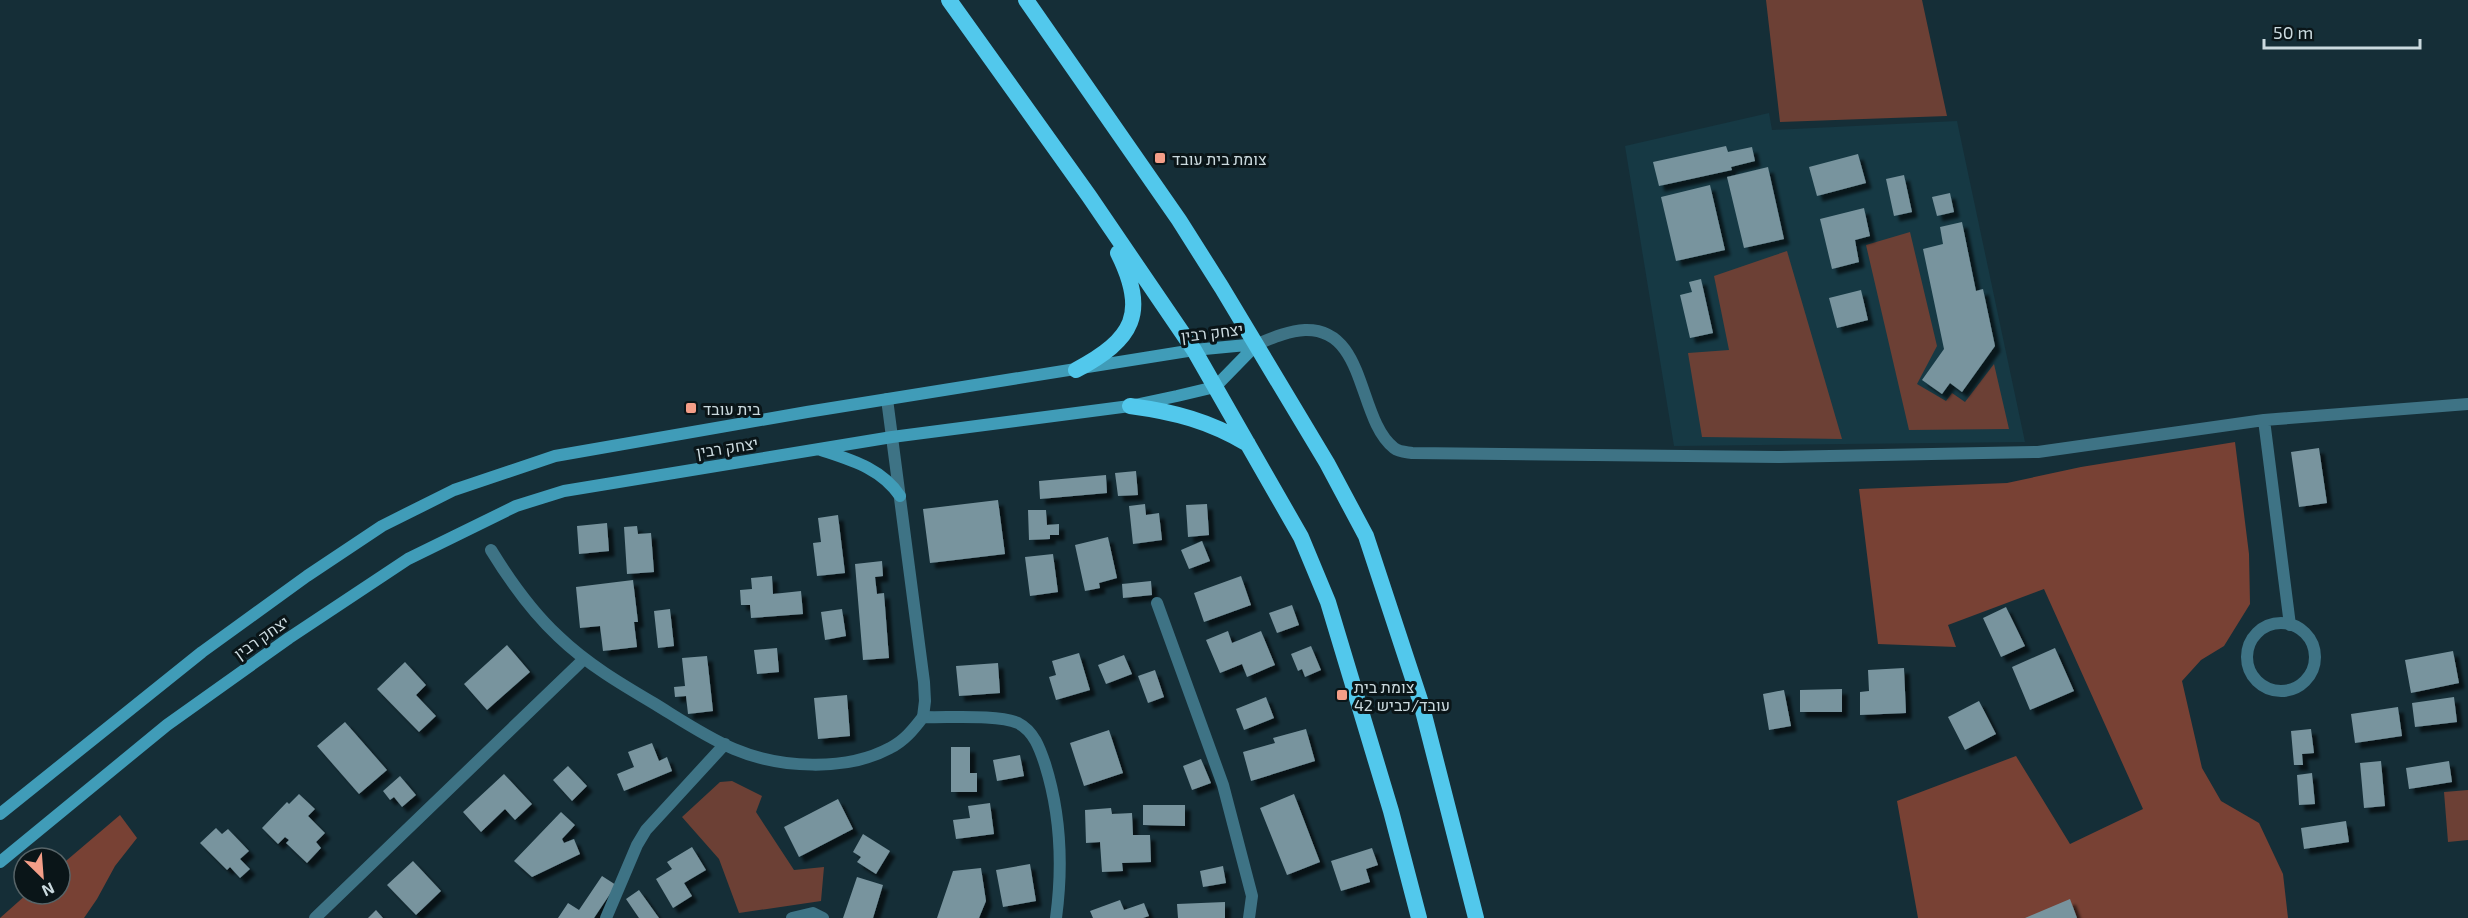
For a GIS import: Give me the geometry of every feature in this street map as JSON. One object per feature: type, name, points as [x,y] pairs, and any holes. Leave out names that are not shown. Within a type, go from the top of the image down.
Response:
[{"type":"highway","points":[[949,0],[1089,196],[1194,350],[1301,537],[1328,602],[1391,811],[1419,918]]},
{"type":"highway","points":[[1026,0],[1179,220],[1257,344],[1327,463],[1366,536],[1421,703],[1476,918]]},
{"type":"highway","points":[[1076,370],[1112,349],[1132,320],[1134,301],[1130,277],[1089,196]]},
{"type":"highway","points":[[1130,406],[1170,411],[1204,422],[1250,446]]},
{"type":"main road","name":"יצחק רבין","points":[[0,814],[202,652],[307,576],[382,526],[454,490],[555,456],[887,399],[1194,350],[1257,344]]},
{"type":"main road","name":"יצחק רבין","points":[[0,862],[167,725],[289,638],[408,559],[516,506],[564,491],[818,449],[1130,406],[1215,387],[1257,344]]},
{"type":"main road","points":[[818,449],[850,459],[874,471],[888,481],[900,495]]},
{"type":"street","points":[[1257,344],[1286,333],[1306,330],[1325,333],[1341,346],[1354,364],[1382,435],[1396,450],[1412,453],[1790,457],[2031,453],[2264,420],[2468,404]]},
{"type":"street","points":[[491,550],[534,610],[584,659],[629,689],[724,744],[751,755],[787,764],[844,762],[887,750],[904,739],[923,717],[925,691],[887,399]]},
{"type":"street","points":[[2264,420],[2290,625]]},
{"type":"street","points":[[1156,603],[1223,785],[1252,897],[1250,918]]},
{"type":"street","points":[[2273,624],[2290,625],[2304,632],[2311,641],[2315,652],[2315,663],[2304,682],[2295,688],[2284,691],[2273,690],[2263,686],[2254,678],[2247,657],[2249,646],[2263,629],[2273,624]]},
{"type":"street","points":[[315,918],[584,659]]},
{"type":"street","points":[[923,717],[1004,719],[1022,725],[1033,737],[1050,780],[1056,809],[1060,867],[1056,918]]},
{"type":"street","points":[[609,916],[637,845],[646,830],[724,744]]},
{"type":"street","points":[[792,918],[813,913],[823,918]]},
{"type":"shaded area","points":[[1766,0],[1922,0],[1947,116],[1780,122]]},
{"type":"shaded area","points":[[1769,113],[1772,130],[1957,121],[2025,442],[1674,446],[1625,146]]},
{"type":"shaded area","points":[[1910,232],[1937,346],[1917,384],[1946,401],[1952,393],[1965,402],[1994,364],[2009,429],[1909,430],[1866,245]]},
{"type":"shaded area","points":[[1787,251],[1842,439],[1702,437],[1688,353],[1729,350],[1714,276]]},
{"type":"shaded area","points":[[2235,442],[2249,554],[2250,604],[2224,646],[2201,660],[2182,681],[2202,768],[2221,801],[2259,823],[2283,874],[2288,918],[1918,918],[1897,801],[2016,756],[2070,844],[2143,809],[2044,589],[1948,625],[1956,647],[1878,644],[1859,489],[2007,483],[2081,467]]},
{"type":"shaded area","points":[[732,781],[762,796],[756,812],[794,870],[824,867],[821,901],[739,913],[719,859],[682,817],[720,782]]},
{"type":"shaded area","points":[[2468,790],[2468,840],[2448,842],[2444,792]]},
{"type":"shaded area","points":[[120,815],[137,838],[115,866],[84,918],[0,918],[14,906],[72,906],[72,856]]},
{"type":"building","points":[[1726,146],[1728,152],[1752,147],[1755,161],[1731,167],[1732,170],[1659,186],[1653,162]]},
{"type":"building","points":[[1858,154],[1866,183],[1817,196],[1809,167]]},
{"type":"building","points":[[1768,167],[1784,239],[1744,248],[1727,177]]},
{"type":"building","points":[[1904,175],[1912,212],[1894,216],[1886,179]]},
{"type":"building","points":[[1710,185],[1725,250],[1676,261],[1661,197]]},
{"type":"building","points":[[1950,193],[1954,212],[1937,216],[1932,197]]},
{"type":"building","points":[[1864,208],[1870,236],[1855,240],[1859,262],[1832,269],[1820,219]]},
{"type":"building","points":[[1962,222],[1976,291],[1983,289],[1995,346],[1962,392],[1950,383],[1942,394],[1922,380],[1944,349],[1923,249],[1943,244],[1940,227]]},
{"type":"building","points":[[1701,279],[1713,333],[1690,338],[1680,295],[1692,292],[1689,282]]},
{"type":"building","points":[[1861,290],[1868,320],[1837,328],[1829,298]]},
{"type":"building","points":[[2319,448],[2327,503],[2299,507],[2291,452]]},
{"type":"building","points":[[1136,471],[1138,495],[1118,496],[1115,473]]},
{"type":"building","points":[[1106,475],[1107,493],[1040,499],[1039,481]]},
{"type":"building","points":[[998,500],[1005,554],[930,563],[923,509]]},
{"type":"building","points":[[1145,504],[1146,515],[1159,513],[1162,540],[1133,544],[1129,506]]},
{"type":"building","points":[[1207,504],[1209,535],[1188,537],[1186,505]]},
{"type":"building","points":[[1028,510],[1046,510],[1047,525],[1059,524],[1059,535],[1050,535],[1050,539],[1029,540]]},
{"type":"building","points":[[838,515],[845,573],[817,576],[813,543],[821,542],[818,518]]},
{"type":"building","points":[[607,523],[609,551],[579,554],[577,526]]},
{"type":"building","points":[[637,526],[638,534],[651,533],[654,572],[627,574],[624,527]]},
{"type":"building","points":[[1108,537],[1117,578],[1099,583],[1100,588],[1085,591],[1075,545]]},
{"type":"building","points":[[1202,541],[1210,561],[1189,569],[1181,550]]},
{"type":"building","points":[[1053,554],[1058,592],[1030,596],[1025,557]]},
{"type":"building","points":[[882,561],[883,576],[875,577],[877,594],[884,593],[889,658],[863,660],[855,564]]},
{"type":"building","points":[[772,576],[773,594],[801,591],[803,614],[751,618],[750,605],[741,605],[740,590],[752,589],[751,578]]},
{"type":"building","points":[[1241,576],[1251,605],[1204,622],[1194,593]]},
{"type":"building","points":[[633,580],[638,622],[634,622],[637,647],[603,651],[600,626],[580,628],[576,587]]},
{"type":"building","points":[[1151,581],[1152,595],[1123,598],[1122,584]]},
{"type":"building","points":[[1292,605],[1299,625],[1277,633],[1269,613]]},
{"type":"building","points":[[2006,607],[2025,646],[2001,657],[1983,618]]},
{"type":"building","points":[[670,609],[674,646],[658,648],[654,611]]},
{"type":"building","points":[[842,609],[846,636],[825,640],[821,612]]},
{"type":"building","points":[[1228,631],[1232,643],[1261,631],[1275,665],[1247,677],[1242,664],[1220,673],[1206,640]]},
{"type":"building","points":[[507,645],[530,672],[487,710],[464,684]]},
{"type":"building","points":[[1311,646],[1321,670],[1305,677],[1302,669],[1298,671],[1291,654]]},
{"type":"building","points":[[777,648],[779,672],[757,674],[754,650]]},
{"type":"building","points":[[2055,648],[2074,691],[2030,710],[2012,667]]},
{"type":"building","points":[[2453,651],[2459,683],[2411,693],[2405,660]]},
{"type":"building","points":[[1079,653],[1090,690],[1056,700],[1049,677],[1056,675],[1052,661]]},
{"type":"building","points":[[1124,655],[1132,674],[1106,684],[1098,665]]},
{"type":"building","points":[[707,656],[713,711],[688,714],[686,696],[675,697],[674,687],[685,686],[682,658]]},
{"type":"building","points":[[405,662],[426,685],[416,695],[436,716],[419,732],[377,689]]},
{"type":"building","points":[[998,663],[1000,693],[959,696],[956,666]]},
{"type":"building","points":[[1904,668],[1906,713],[1860,715],[1860,692],[1869,691],[1868,670]]},
{"type":"building","points":[[1155,670],[1164,697],[1148,703],[1138,676]]},
{"type":"building","points":[[1842,689],[1842,712],[1800,712],[1800,690]]},
{"type":"building","points":[[1784,690],[1791,726],[1769,730],[1763,694]]},
{"type":"building","points":[[847,695],[850,736],[818,739],[814,698]]},
{"type":"building","points":[[1266,697],[1274,718],[1244,730],[1236,709]]},
{"type":"building","points":[[2454,697],[2457,722],[2415,727],[2412,703]]},
{"type":"building","points":[[1979,701],[1996,734],[1965,750],[1948,717]]},
{"type":"building","points":[[2398,707],[2402,736],[2355,743],[2351,714]]},
{"type":"building","points":[[345,722],[387,770],[359,794],[317,746]]},
{"type":"building","points":[[1306,729],[1315,761],[1251,781],[1243,752],[1275,743],[1273,738]]},
{"type":"building","points":[[2311,729],[2314,753],[2302,754],[2303,765],[2294,765],[2291,731]]},
{"type":"building","points":[[1109,730],[1123,773],[1084,786],[1070,743]]},
{"type":"building","points":[[652,743],[659,761],[667,757],[672,771],[624,791],[617,774],[634,767],[628,752]]},
{"type":"building","points":[[951,747],[970,747],[970,773],[977,773],[977,792],[951,792]]},
{"type":"building","points":[[1020,755],[1024,776],[997,781],[993,760]]},
{"type":"building","points":[[1201,759],[1211,783],[1192,790],[1183,766]]},
{"type":"building","points":[[2381,761],[2385,806],[2364,808],[2360,763]]},
{"type":"building","points":[[2449,761],[2452,782],[2409,789],[2406,768]]},
{"type":"building","points":[[568,766],[587,786],[572,801],[553,780]]},
{"type":"building","points":[[2312,773],[2315,804],[2299,805],[2297,775]]},
{"type":"building","points":[[504,774],[532,804],[515,820],[505,809],[481,832],[463,812]]},
{"type":"building","points":[[400,776],[416,795],[402,807],[394,797],[390,800],[383,791]]},
{"type":"building","points":[[299,794],[315,809],[308,816],[325,833],[316,842],[321,848],[307,863],[286,843],[289,840],[285,837],[278,844],[262,828],[287,802],[289,804]]},
{"type":"building","points":[[1294,794],[1320,862],[1287,875],[1260,808]]},
{"type":"building","points":[[838,799],[853,829],[799,857],[784,827]]},
{"type":"building","points":[[990,803],[994,834],[956,839],[953,820],[970,818],[968,806]]},
{"type":"building","points":[[1143,805],[1185,805],[1185,826],[1143,825]]},
{"type":"building","points":[[1111,808],[1112,814],[1132,813],[1133,835],[1150,835],[1151,862],[1122,863],[1123,871],[1102,872],[1100,842],[1086,843],[1085,810]]},
{"type":"building","points":[[561,812],[575,825],[562,839],[564,843],[574,839],[580,854],[532,877],[514,861]]},
{"type":"building","points":[[2346,821],[2349,842],[2304,849],[2301,828]]},
{"type":"building","points":[[216,828],[222,834],[228,829],[249,851],[240,859],[250,869],[240,878],[230,867],[227,870],[200,843]]},
{"type":"building","points":[[863,834],[890,851],[876,874],[857,862],[861,857],[853,852]]},
{"type":"building","points":[[692,847],[706,870],[684,883],[692,896],[673,908],[656,879],[672,869],[667,862]]},
{"type":"building","points":[[1372,848],[1378,865],[1366,869],[1370,882],[1341,891],[1331,861]]},
{"type":"building","points":[[413,861],[441,891],[416,915],[387,885]]},
{"type":"building","points":[[1030,864],[1036,901],[1003,907],[996,870]]},
{"type":"building","points":[[1223,866],[1226,883],[1203,887],[1200,871]]},
{"type":"building","points":[[981,868],[986,901],[979,918],[937,918],[953,871]]},
{"type":"building","points":[[602,876],[616,885],[594,918],[558,918],[568,903],[579,910]]},
{"type":"building","points":[[857,877],[883,885],[873,918],[843,918]]},
{"type":"building","points":[[639,890],[659,918],[639,918],[626,899]]},
{"type":"building","points":[[2070,899],[2077,918],[2025,918]]},
{"type":"building","points":[[1120,900],[1124,910],[1144,903],[1149,916],[1093,918],[1090,911]]},
{"type":"building","points":[[1225,902],[1225,918],[1178,918],[1177,904]]},
{"type":"building","points":[[376,910],[383,918],[368,918]]},
{"type":"place","name":"צומת בית עובד","points":[[1160,158]]},
{"type":"place","name":"בית עובד","points":[[691,408]]},
{"type":"place","name":"צומת בית עובד/כביש 42","points":[[1342,695]]}]
